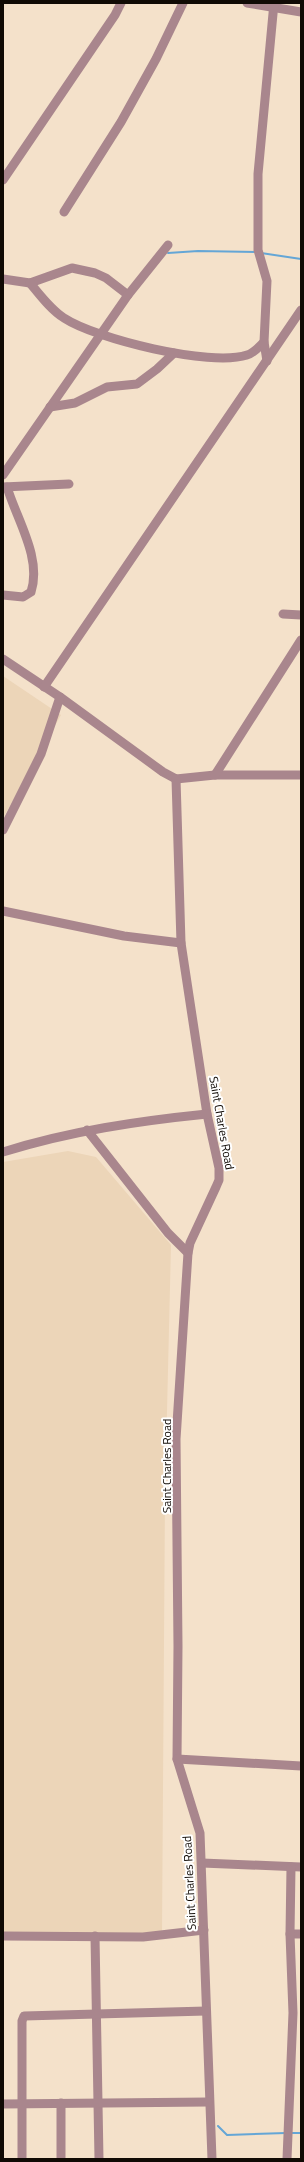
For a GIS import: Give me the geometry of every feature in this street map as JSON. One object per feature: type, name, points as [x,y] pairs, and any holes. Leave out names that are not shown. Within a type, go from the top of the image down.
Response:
[{"type":"street","points":[[3,180],[115,16],[121,3]]},
{"type":"street","points":[[64,212],[152,66],[183,3]]},
{"type":"street","points":[[247,3],[273,5],[301,12]]},
{"type":"street","points":[[267,361],[264,342],[266,281],[260,253],[258,174],[273,5]]},
{"type":"street","points":[[3,475],[128,295],[168,245]]},
{"type":"street","points":[[3,279],[30,283],[72,268],[95,273],[106,278],[128,295]]},
{"type":"street","points":[[30,283],[62,317],[76,325],[154,349],[207,357],[237,357],[248,355],[264,342]]},
{"type":"street","points":[[44,687],[301,310]]},
{"type":"street","points":[[50,407],[75,404],[107,387],[137,384],[157,369],[174,353]]},
{"type":"street","points":[[3,595],[23,597],[31,592],[35,575],[33,556],[5,487],[69,484]]},
{"type":"street","points":[[283,614],[301,615]]},
{"type":"street","points":[[215,774],[301,640]]},
{"type":"street","points":[[3,659],[60,697],[164,772],[176,779],[215,774],[301,775]]},
{"type":"street","points":[[3,830],[41,754],[60,697]]},
{"type":"street","name":"Saint Charles Road","points":[[176,779],[181,942],[207,1114],[219,1168],[219,1180],[190,1243],[188,1253],[176,1439],[178,1646],[177,1759],[200,1833],[208,2102],[212,2159]]},
{"type":"street","points":[[3,911],[124,936],[181,942]]},
{"type":"street","points":[[3,1152],[36,1141],[87,1130],[139,1121],[207,1114]]},
{"type":"street","points":[[87,1130],[168,1232],[188,1253]]},
{"type":"street","points":[[177,1759],[301,1766]]},
{"type":"street","points":[[202,1863],[291,1867],[301,1866]]},
{"type":"street","points":[[287,2159],[293,2013],[290,1934],[291,1867]]},
{"type":"street","points":[[3,1936],[143,1937],[204,1930]]},
{"type":"street","points":[[290,1934],[301,1934]]},
{"type":"street","points":[[95,1936],[99,2159]]},
{"type":"street","points":[[22,2159],[22,2020],[24,2016],[206,2011]]},
{"type":"street","points":[[3,2104],[208,2102]]},
{"type":"street","points":[[61,2103],[61,2159]]},
{"type":"shaded area","points":[[3,676],[61,715],[3,818]]},
{"type":"shaded area","points":[[68,1151],[96,1157],[171,1245],[165,1495],[162,1934],[3,1934],[3,1162]]},
{"type":"waterway","points":[[168,253],[198,251],[257,252]]},
{"type":"waterway","points":[[261,253],[301,259]]},
{"type":"waterway","points":[[218,2126],[227,2135],[286,2133]]},
{"type":"waterway","points":[[290,2133],[301,2133]]}]
